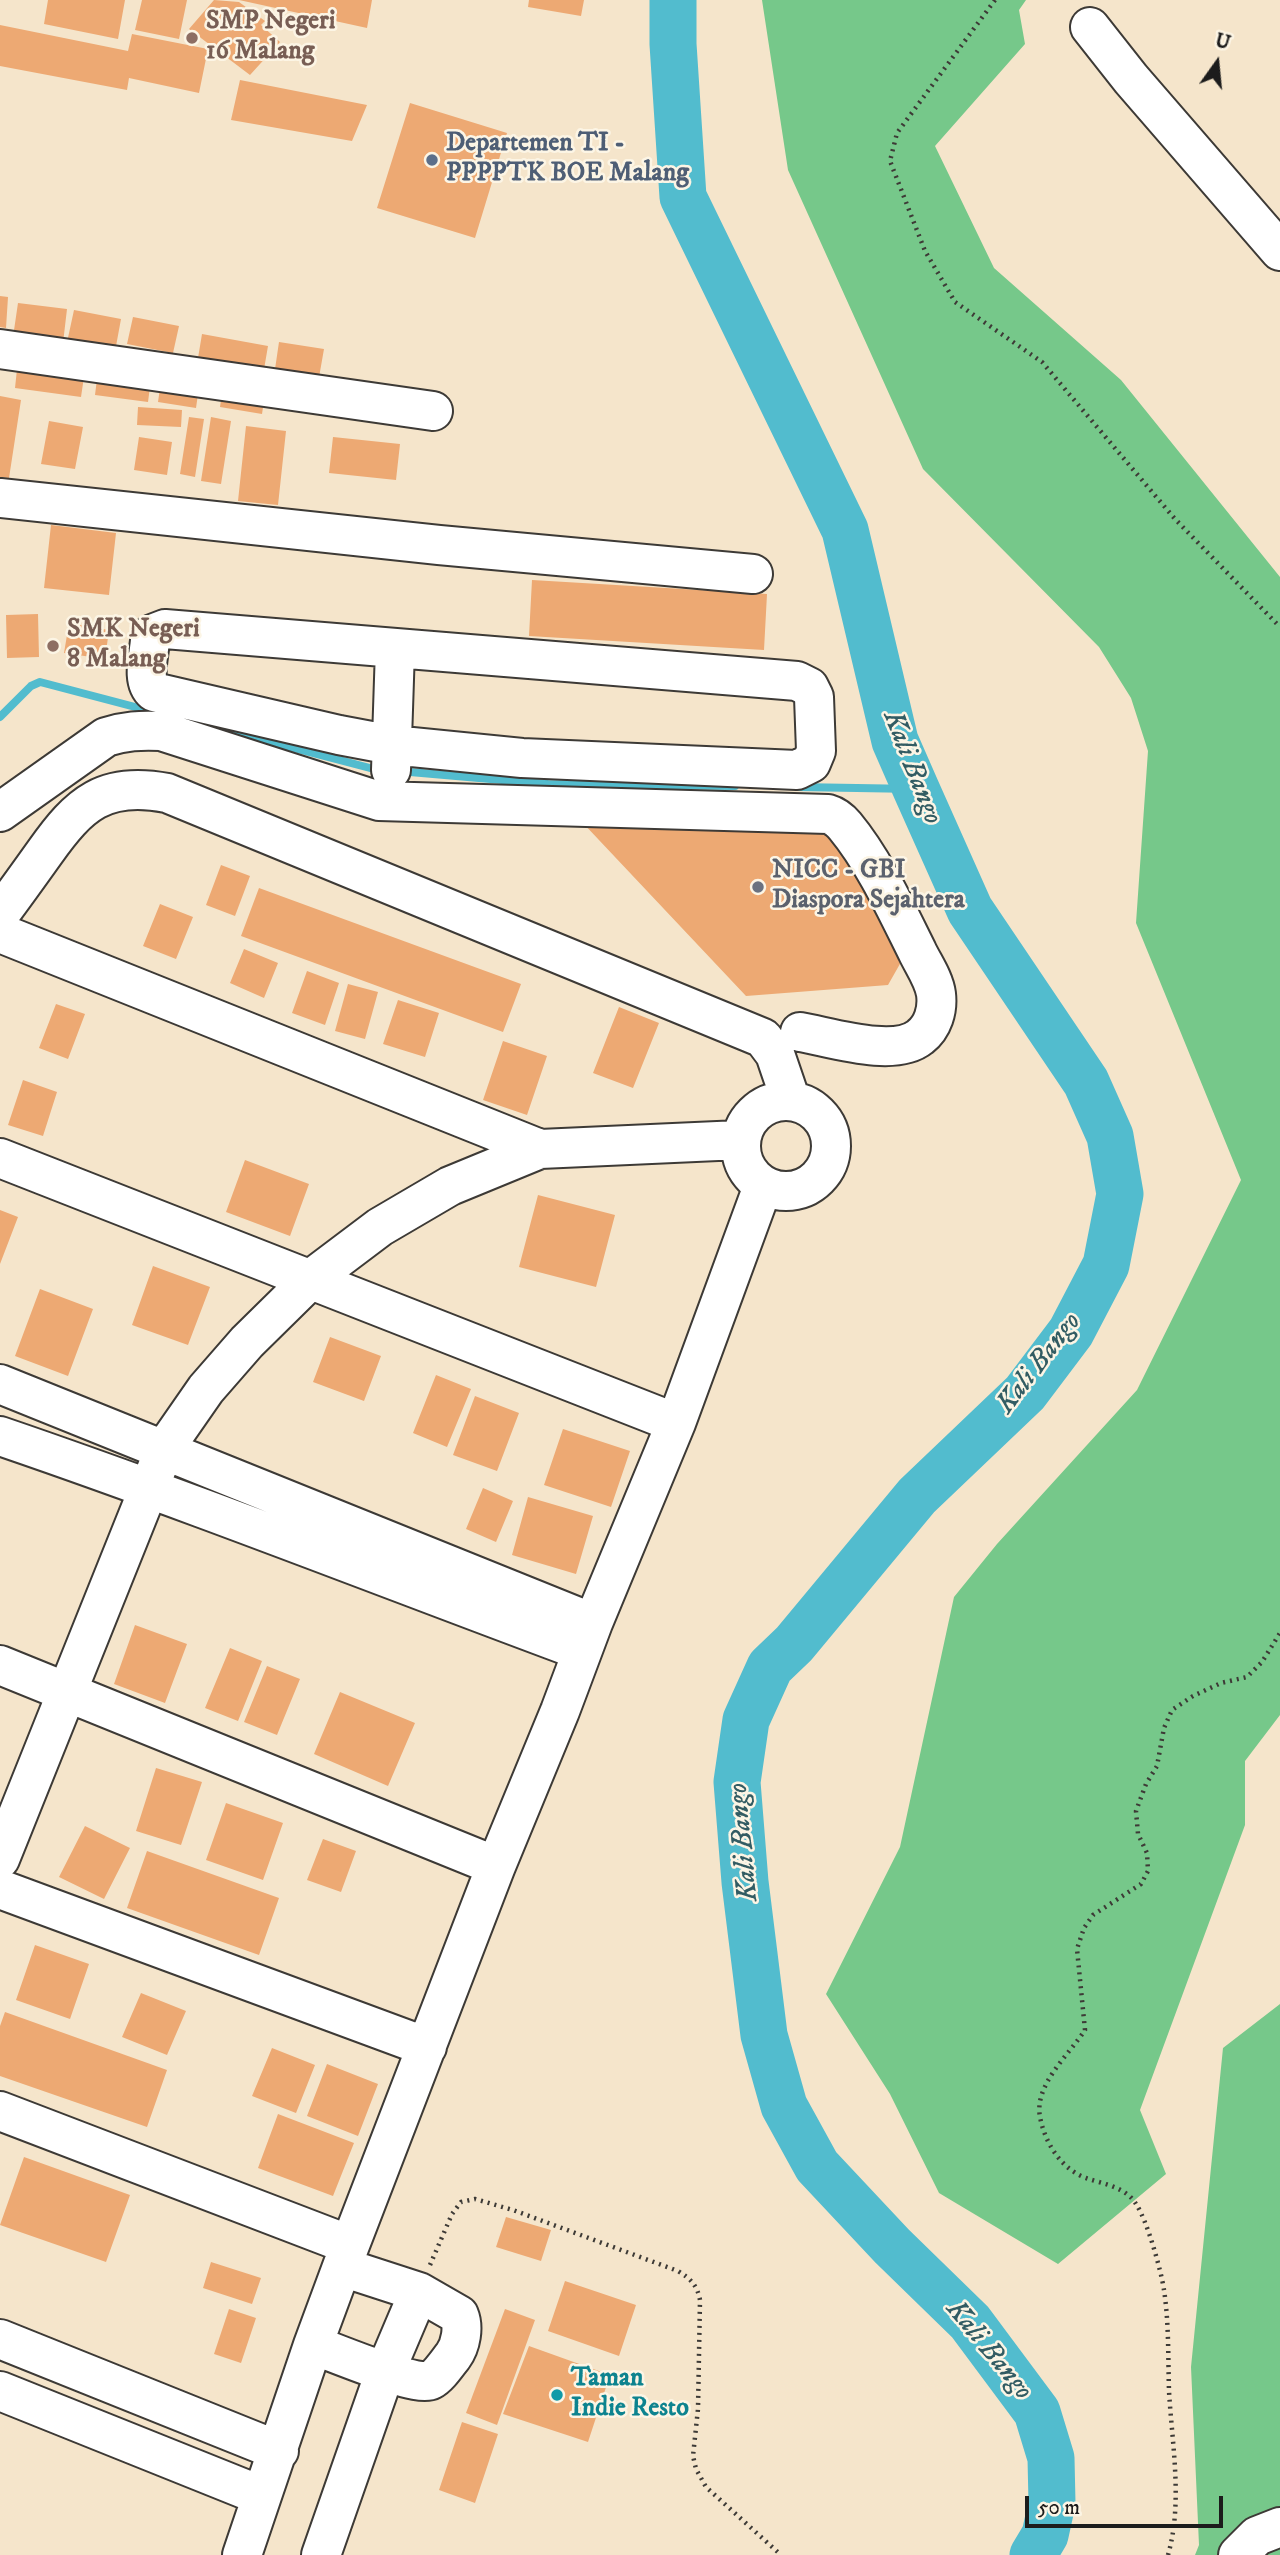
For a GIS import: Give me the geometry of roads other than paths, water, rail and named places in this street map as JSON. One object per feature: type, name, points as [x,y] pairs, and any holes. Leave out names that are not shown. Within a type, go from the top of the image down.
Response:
[{"type":"street","points":[[1090,27],[1131,79],[1280,251]]},
{"type":"street","points":[[0,349],[433,411]]},
{"type":"street","points":[[0,498],[439,545],[753,574]]},
{"type":"street","points":[[165,629],[797,681],[809,687],[814,697],[816,751],[811,763],[797,770],[522,758],[392,745],[154,692],[149,687],[147,678],[152,635],[165,629]]},
{"type":"street","points":[[390,802],[395,649]]},
{"type":"street","points":[[0,812],[106,737],[133,730],[161,731],[360,797],[390,802],[828,814],[835,816],[845,825],[883,884],[934,985],[936,1009],[929,1027],[919,1037],[894,1046],[878,1046],[800,1032]]},
{"type":"street","points":[[0,914],[68,820],[91,801],[129,789],[167,793],[763,1038],[775,1054],[792,1101]]},
{"type":"street","points":[[0,933],[540,1149]]},
{"type":"street","points":[[792,1101],[808,1107],[822,1119],[830,1135],[831,1152],[825,1169],[813,1182],[797,1190],[779,1192],[762,1186],[749,1174],[741,1158],[740,1140],[746,1124],[757,1110],[774,1102],[792,1101]]},
{"type":"street","points":[[0,1859],[165,1448],[206,1390],[247,1342],[311,1279],[380,1227],[450,1186],[540,1149],[740,1140]]},
{"type":"street","points":[[0,1158],[676,1423]]},
{"type":"street","points":[[242,2555],[346,2256],[496,1866],[676,1423],[762,1186]]},
{"type":"street","points":[[0,1384],[165,1448],[588,1637]]},
{"type":"street","points":[[0,1436],[150,1487],[254,1529],[588,1637]]},
{"type":"street","points":[[0,1665],[496,1866]]},
{"type":"street","points":[[0,1889],[427,2047]]},
{"type":"street","points":[[0,2110],[346,2256],[459,2315],[462,2328],[455,2353],[431,2380],[422,2382],[385,2372],[313,2345]]},
{"type":"street","points":[[321,2555],[385,2372],[419,2292]]},
{"type":"street","points":[[0,2339],[279,2451]]},
{"type":"street","points":[[0,2391],[262,2496]]},
{"type":"street","points":[[1238,2555],[1257,2536],[1280,2527]]},
{"type":"waterway","name":"Kali Bango","points":[[673,0],[673,44],[683,197],[845,530],[895,741],[916,789],[970,910],[1086,1082],[1110,1136],[1120,1194],[1106,1265],[1071,1332],[1025,1393],[917,1496],[794,1644],[770,1667],[746,1720],[737,1782],[745,1882],[764,2035],[784,2106],[817,2166],[892,2246],[970,2322],[1037,2412],[1051,2458],[1052,2503],[1045,2535],[1033,2555]]},
{"type":"waterway","points":[[0,717],[31,686],[40,682],[158,713]]},
{"type":"waterway","points":[[194,722],[370,768]]},
{"type":"waterway","points":[[410,772],[548,784],[735,786]]},
{"type":"waterway","points":[[797,787],[916,789]]},
{"type":"place","name":"SMP Negeri 16 Malang","points":[[192,38]]},
{"type":"place","name":"Departemen TI - PPPPTK BOE Malang","points":[[432,160]]},
{"type":"place","name":"SMK Negeri 8 Malang","points":[[53,646]]},
{"type":"place","name":"NICC - GBI Diaspora Sejahtera","points":[[758,887]]},
{"type":"place","name":"Taman Indie Resto","points":[[557,2395]]}]
